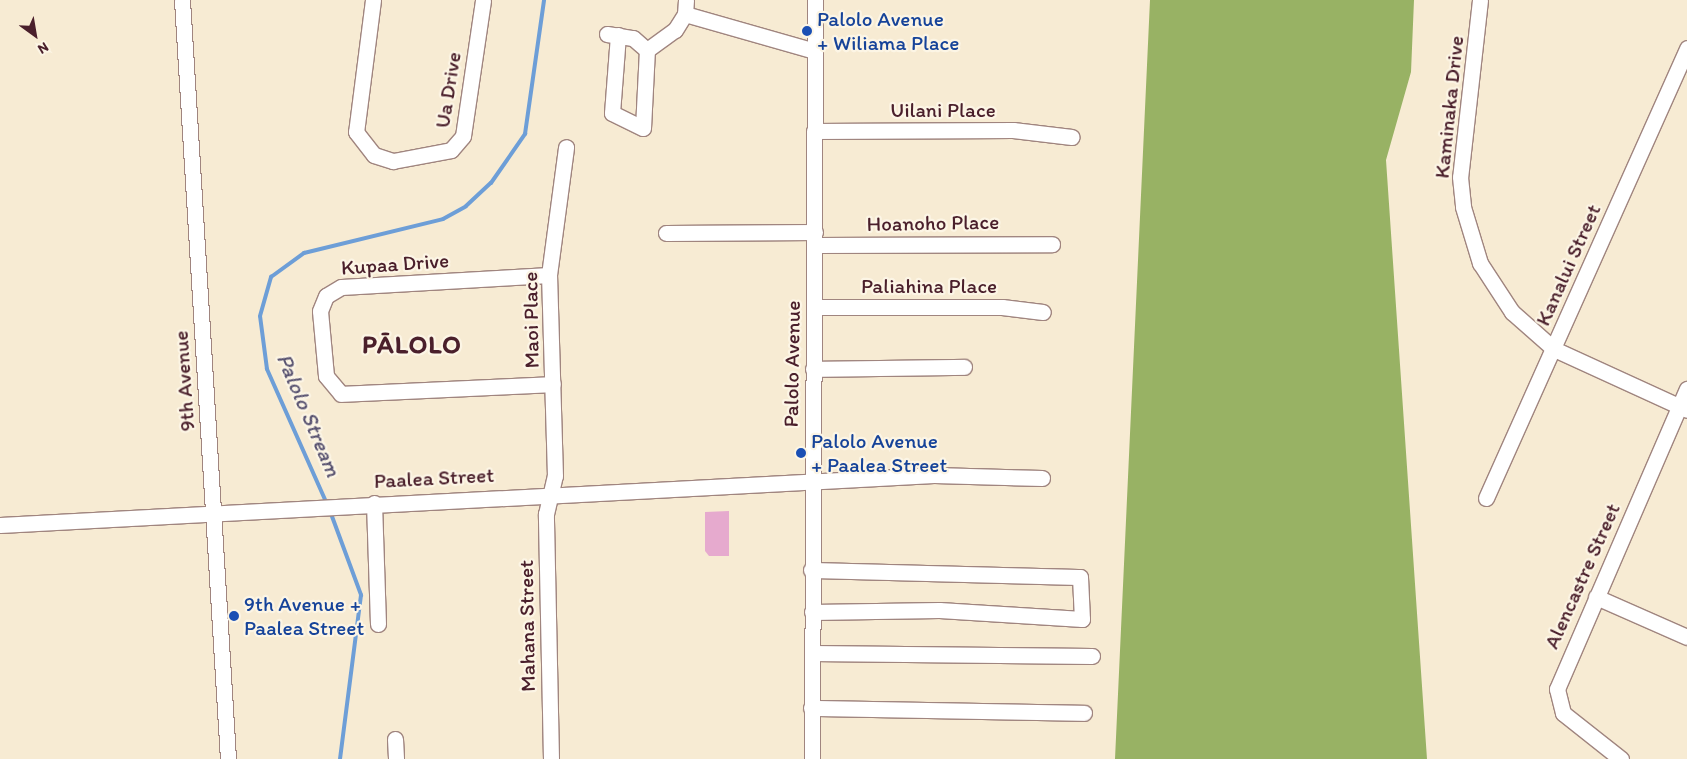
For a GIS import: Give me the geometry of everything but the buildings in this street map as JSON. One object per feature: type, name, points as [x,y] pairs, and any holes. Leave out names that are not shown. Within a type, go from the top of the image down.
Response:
[{"type":"street","name":"9th Avenue","points":[[182,0],[228,759]]},
{"type":"street","name":"Ua Drive","points":[[373,0],[356,132],[374,156],[394,161],[451,150],[463,136],[483,0]]},
{"type":"street","name":"Palolo Avenue","points":[[812,759],[811,484],[815,238],[815,0]]},
{"type":"street","name":"Kaminaka Drive","points":[[1480,0],[1462,148],[1463,207],[1469,236],[1494,289],[1512,312],[1554,349],[1683,409]]},
{"type":"street","points":[[646,50],[675,30],[685,7],[815,51]]},
{"type":"street","points":[[613,34],[633,38],[646,50],[643,128],[612,113],[613,34]]},
{"type":"street","name":"Kanalui Street","points":[[1486,498],[1687,48]]},
{"type":"street","name":"Uilani Place","points":[[814,131],[1013,130],[1072,137]]},
{"type":"street","name":"Maoi Place","points":[[550,493],[555,476],[549,275],[566,147]]},
{"type":"street","name":"Hoanoho Place","points":[[666,233],[1052,244]]},
{"type":"street","name":"Kupaa Drive","points":[[549,275],[341,288],[326,296],[320,311],[326,376],[341,394],[553,384]]},
{"type":"street","name":"Paliahina Place","points":[[814,307],[1002,307],[1043,312]]},
{"type":"street","points":[[813,369],[964,367]]},
{"type":"street","name":"Alencastre Street","points":[[1621,759],[1566,717],[1557,700],[1558,684],[1683,409],[1687,390]]},
{"type":"street","name":"Paalea Street","points":[[0,524],[214,514],[348,504],[550,493],[811,484],[934,475],[1042,478]]},
{"type":"street","name":"Mahana Street","points":[[550,493],[546,514],[551,759]]},
{"type":"street","points":[[374,503],[378,624]]},
{"type":"street","points":[[811,570],[1080,577],[1082,619],[939,610],[812,612]]},
{"type":"street","points":[[1596,597],[1687,637]]},
{"type":"street","points":[[812,653],[1092,656]]},
{"type":"street","points":[[811,708],[1084,713]]},
{"type":"street","points":[[395,739],[396,759]]},
{"type":"green space","points":[[1150,0],[1414,0],[1411,72],[1386,160],[1427,759],[1115,759]]},
{"type":"waterway","name":"Palolo Stream","points":[[327,504],[267,369],[260,316],[271,277],[304,253],[443,219],[466,206],[491,183],[525,134],[544,0]]},
{"type":"waterway","name":"Palolo Stream","points":[[330,511],[361,595],[340,759]]},
{"type":"place","name":"Palolo Avenue + Wiliama Place","points":[[807,31]]},
{"type":"place","name":"Palolo Avenue + Paalea Street","points":[[801,453]]},
{"type":"place","name":"9th Avenue + Paalea Street","points":[[234,616]]},
{"type":"district","name":"PĀLOLO","points":[[412,345]]}]
